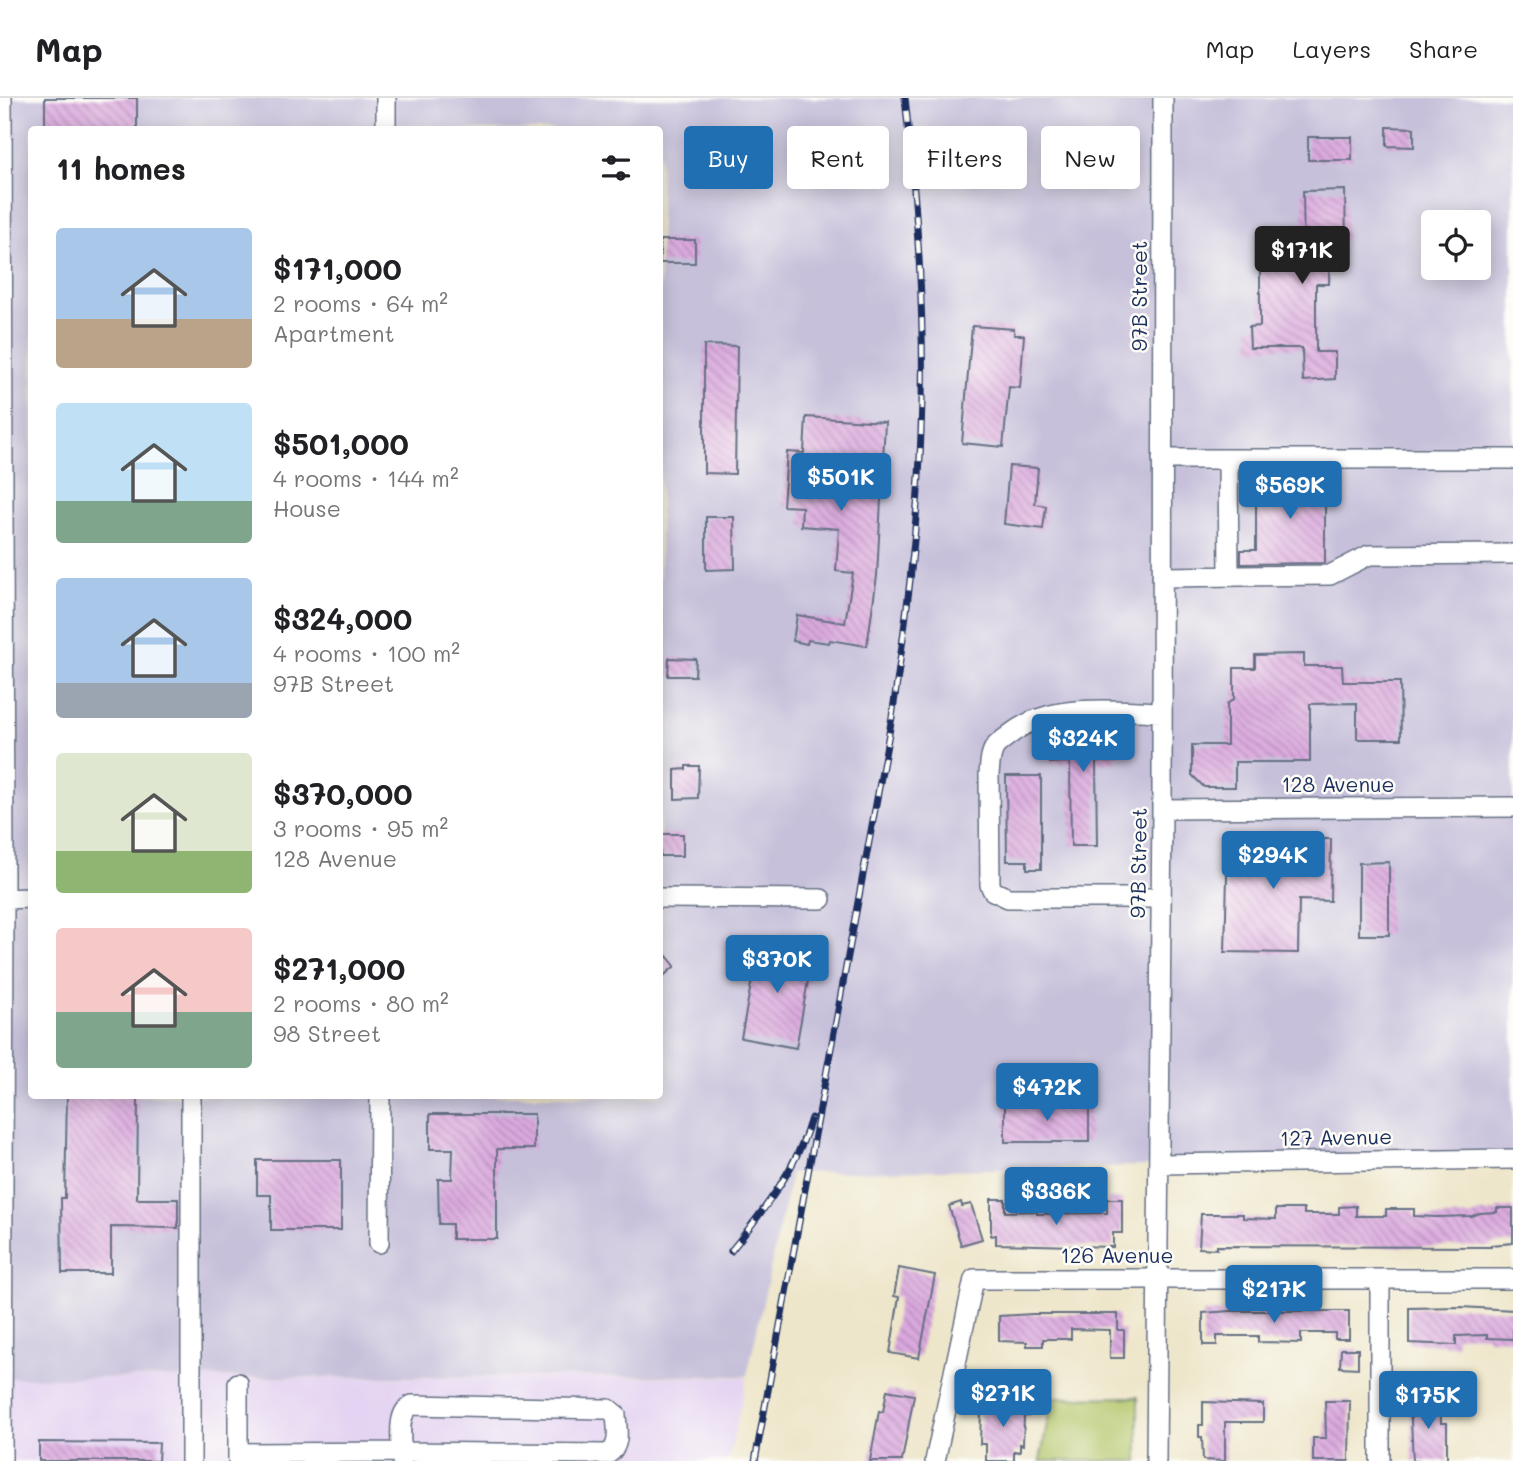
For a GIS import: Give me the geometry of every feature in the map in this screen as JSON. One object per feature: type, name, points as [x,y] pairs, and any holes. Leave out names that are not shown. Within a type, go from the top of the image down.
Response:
[{"type":"street","points":[[2,98],[2,1461]]},
{"type":"street","points":[[386,98],[386,126]]},
{"type":"street","name":"97B Street","points":[[1156,1461],[1163,809],[1163,98]]},
{"type":"street","points":[[1162,459],[1513,459]]},
{"type":"street","points":[[1228,459],[1229,576]]},
{"type":"street","points":[[1162,576],[1330,575],[1369,555],[1513,554]]},
{"type":"street","points":[[1161,898],[1008,898],[993,891],[990,885],[989,774],[990,759],[996,747],[1027,723],[1071,711],[1163,712]]},
{"type":"street","name":"128 Avenue","points":[[1163,809],[1513,807]]},
{"type":"street","points":[[2,899],[28,898]]},
{"type":"street","points":[[663,898],[821,899]]},
{"type":"street","points":[[191,1099],[191,1461]]},
{"type":"street","points":[[379,1243],[380,1099]]},
{"type":"street","name":"127 Avenue","points":[[1160,1164],[1513,1159]]},
{"type":"street","name":"126 Avenue","points":[[935,1461],[974,1279],[1513,1279]]},
{"type":"street","points":[[1380,1280],[1380,1461]]},
{"type":"street","points":[[238,1383],[238,1457],[402,1456],[608,1454],[617,1444],[616,1415],[609,1409],[412,1405],[405,1408],[401,1416],[402,1456]]},
{"type":"shaded area","points":[[2,98],[1513,98],[1513,1159],[791,1173],[747,1376],[3,1378]]},
{"type":"shaded area","points":[[747,1377],[728,1461],[2,1461],[3,1378]]},
{"type":"green space","points":[[1138,1397],[1138,1461],[1040,1461],[1052,1398]]},
{"type":"building","points":[[45,98],[137,98],[137,126],[45,126]]},
{"type":"building","points":[[1387,127],[1414,128],[1414,147],[1387,146]]},
{"type":"building","points":[[1308,137],[1352,137],[1352,160],[1308,160]]},
{"type":"building","points":[[1345,190],[1346,241],[1330,241],[1329,284],[1316,284],[1316,352],[1335,352],[1335,379],[1303,381],[1302,348],[1250,348],[1249,327],[1260,326],[1260,259],[1304,259],[1303,191]]},
{"type":"building","points":[[663,240],[695,240],[695,263],[663,263]]},
{"type":"building","points":[[972,326],[1014,329],[1014,335],[1024,335],[1020,388],[1009,387],[1003,447],[962,443]]},
{"type":"building","points":[[704,345],[737,346],[735,474],[704,473]]},
{"type":"building","points":[[806,417],[885,422],[877,576],[867,646],[830,640],[829,643],[808,640],[807,644],[793,641],[797,615],[845,623],[853,573],[836,571],[839,529],[801,526],[802,507],[783,506],[787,452],[804,453]]},
{"type":"building","points":[[1009,466],[1038,468],[1035,504],[1046,506],[1043,529],[1004,524]]},
{"type":"building","points":[[1325,473],[1325,563],[1241,564],[1241,550],[1256,550],[1256,491],[1270,491],[1270,474]]},
{"type":"building","points":[[706,517],[734,517],[735,569],[706,570]]},
{"type":"building","points":[[1304,654],[1304,666],[1342,666],[1343,682],[1400,682],[1401,739],[1357,739],[1357,703],[1310,704],[1310,762],[1235,762],[1235,787],[1204,787],[1192,775],[1192,745],[1227,745],[1227,704],[1234,699],[1234,668],[1255,668],[1255,655]]},
{"type":"building","points":[[669,658],[696,659],[695,676],[668,676]]},
{"type":"building","points":[[1116,727],[1116,762],[1096,762],[1097,846],[1071,846],[1070,762],[1050,763],[1050,728]]},
{"type":"building","points":[[686,766],[699,766],[698,798],[675,799],[675,770],[686,769]]},
{"type":"building","points":[[1006,776],[1041,776],[1041,869],[1027,869],[1027,861],[1007,861]]},
{"type":"building","points":[[663,834],[683,834],[683,856],[663,856]]},
{"type":"building","points":[[1228,839],[1331,839],[1330,901],[1299,900],[1298,953],[1225,952]]},
{"type":"building","points":[[1389,862],[1389,935],[1359,935],[1359,863]]},
{"type":"building","points":[[759,942],[813,953],[796,1048],[741,1038]]},
{"type":"building","points":[[667,956],[675,966],[663,976],[663,959]]},
{"type":"building","points":[[67,1099],[138,1099],[137,1199],[178,1199],[178,1228],[111,1227],[111,1273],[62,1273],[61,1198],[65,1198]]},
{"type":"building","points":[[1005,1103],[1089,1103],[1089,1142],[1005,1142]]},
{"type":"building","points":[[430,1114],[534,1114],[534,1149],[497,1149],[497,1239],[452,1239],[452,1224],[439,1224],[438,1179],[452,1179],[453,1149],[430,1149]]},
{"type":"building","points":[[257,1160],[341,1160],[341,1230],[271,1230],[271,1195],[257,1195]]},
{"type":"building","points":[[991,1199],[1005,1199],[1005,1212],[1037,1211],[1037,1214],[1107,1213],[1107,1199],[1122,1199],[1122,1233],[1113,1233],[1113,1247],[996,1244],[996,1235],[991,1236]]},
{"type":"building","points":[[961,1202],[962,1206],[971,1204],[982,1239],[961,1245],[949,1206]]},
{"type":"building","points":[[1356,1206],[1356,1216],[1386,1216],[1386,1209],[1414,1209],[1414,1216],[1472,1216],[1497,1212],[1497,1208],[1513,1208],[1513,1243],[1491,1247],[1199,1248],[1201,1214],[1243,1214],[1243,1218],[1276,1219],[1276,1209],[1304,1209],[1304,1214],[1339,1214],[1339,1207]]},
{"type":"building","points":[[899,1268],[935,1275],[919,1358],[890,1353],[899,1297],[894,1296]]},
{"type":"building","points":[[1409,1308],[1513,1310],[1513,1339],[1487,1338],[1487,1335],[1456,1336],[1456,1345],[1409,1343]]},
{"type":"building","points":[[1349,1311],[1349,1339],[1335,1339],[1335,1333],[1301,1333],[1301,1343],[1258,1342],[1258,1336],[1217,1336],[1217,1345],[1203,1345],[1203,1313]]},
{"type":"building","points":[[1118,1314],[1118,1330],[1124,1330],[1124,1358],[1110,1358],[1110,1330],[1071,1329],[1071,1339],[1043,1339],[1043,1346],[1027,1346],[1027,1342],[999,1341],[999,1316]]},
{"type":"building","points":[[1341,1349],[1358,1349],[1358,1368],[1340,1367]]},
{"type":"building","points":[[887,1390],[914,1395],[902,1461],[870,1461],[879,1411],[883,1412]]},
{"type":"building","points":[[1440,1399],[1441,1423],[1447,1423],[1447,1461],[1413,1461],[1410,1400]]},
{"type":"building","points":[[995,1401],[1029,1401],[1029,1416],[1024,1416],[1023,1445],[1020,1444],[1020,1452],[1014,1451],[1014,1461],[986,1461],[986,1444],[980,1444],[981,1409],[995,1409]]},
{"type":"building","points":[[1325,1401],[1350,1401],[1349,1461],[1313,1461],[1313,1438],[1326,1438]]},
{"type":"building","points":[[1203,1402],[1263,1404],[1263,1422],[1225,1422],[1225,1461],[1203,1460],[1199,1425],[1203,1425]]},
{"type":"building","points":[[39,1442],[159,1443],[158,1461],[39,1461]]},
{"type":"railway","points":[[755,1461],[892,717],[911,574],[919,468],[922,348],[917,223],[905,98]]},
{"type":"railway","points":[[731,1251],[767,1205],[788,1172],[811,1118]]}]
